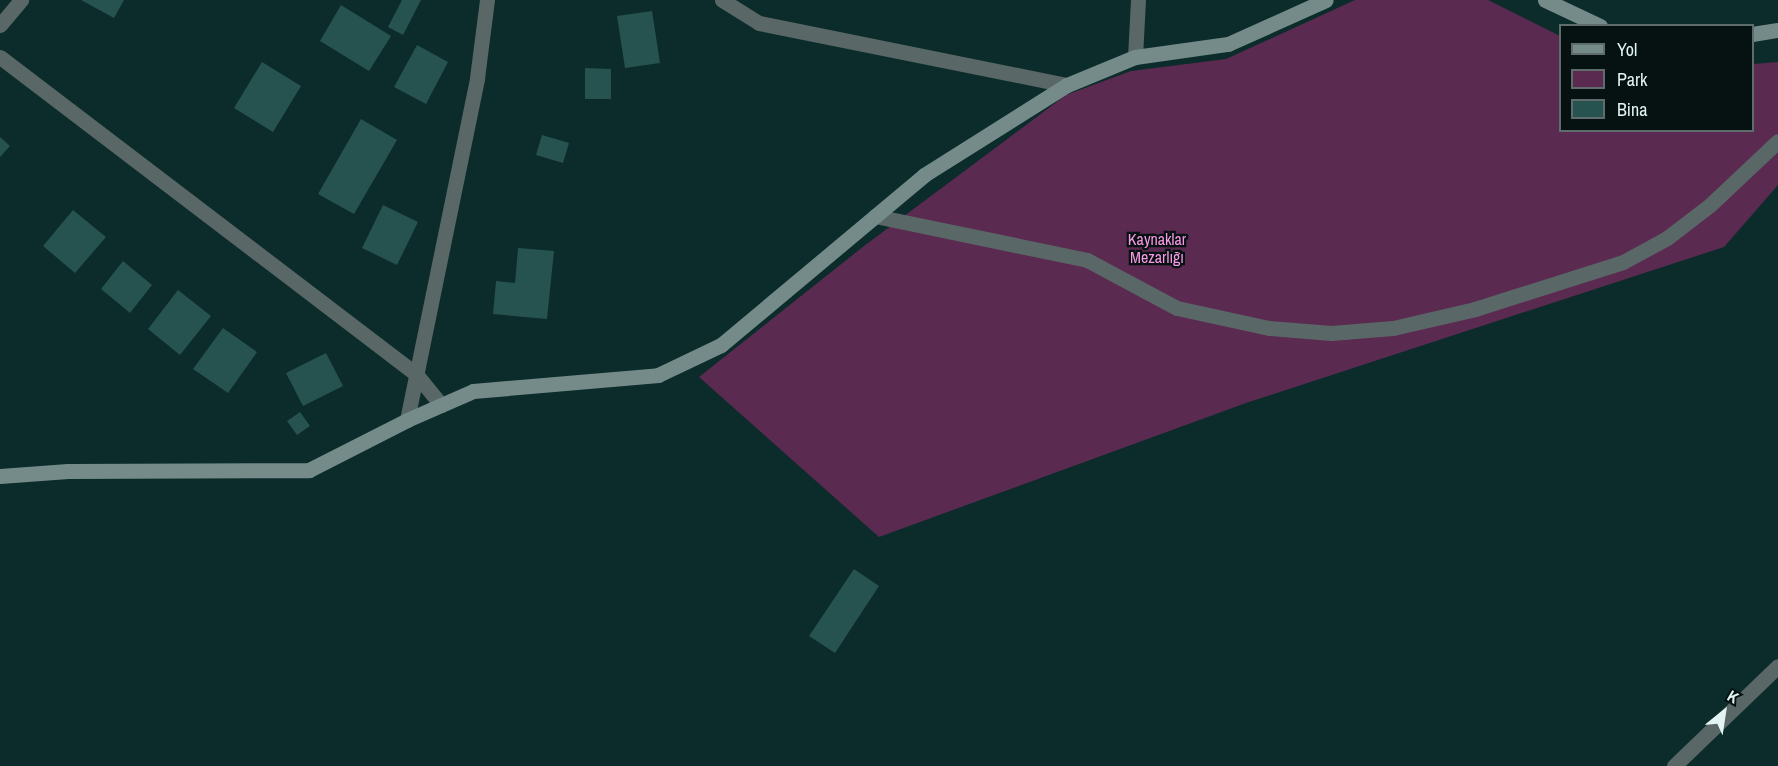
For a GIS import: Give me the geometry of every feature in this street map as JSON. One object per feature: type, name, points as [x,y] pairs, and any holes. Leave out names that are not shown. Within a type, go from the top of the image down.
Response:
[{"type":"street","points":[[0,24],[21,0]]},
{"type":"street","points":[[407,420],[477,78],[487,0]]},
{"type":"street","points":[[722,0],[759,23],[1067,85]]},
{"type":"street","points":[[1135,57],[1138,0]]},
{"type":"street","points":[[0,476],[68,471],[309,470],[407,420],[473,392],[658,375],[721,345],[924,174],[1067,85],[1135,57],[1228,44],[1326,0]]},
{"type":"street","points":[[1545,0],[1596,24]]},
{"type":"street","points":[[1754,34],[1778,30]]},
{"type":"street","points":[[0,57],[416,374],[441,405]]},
{"type":"street","points":[[875,216],[1088,260],[1177,308],[1257,326],[1331,333],[1393,328],[1475,309],[1623,262],[1667,238],[1710,206],[1778,141]]},
{"type":"street","points":[[1674,766],[1778,666]]},
{"type":"green space","name":"Kaynaklar Mezarlığı","points":[[1355,0],[1488,0],[1559,36],[1559,132],[1754,132],[1754,64],[1778,62],[1778,185],[1724,247],[1246,403],[879,537],[699,377],[864,246],[1066,95],[1131,71],[1226,59]]},
{"type":"building","points":[[81,0],[124,0],[114,18]]},
{"type":"building","points":[[402,0],[421,0],[403,35],[388,27]]},
{"type":"building","points":[[341,5],[391,36],[369,71],[320,41]]},
{"type":"building","points":[[652,11],[660,63],[625,68],[617,16]]},
{"type":"building","points":[[417,45],[448,62],[426,104],[394,87]]},
{"type":"building","points":[[262,62],[301,86],[273,132],[234,108]]},
{"type":"building","points":[[585,68],[611,69],[611,99],[585,99]]},
{"type":"building","points":[[361,119],[397,140],[354,214],[318,194]]},
{"type":"building","points":[[542,135],[569,143],[563,163],[536,155]]},
{"type":"building","points":[[0,137],[10,146],[0,157]]},
{"type":"building","points":[[383,205],[418,222],[397,265],[362,248]]},
{"type":"building","points":[[73,210],[106,237],[75,273],[43,246]]},
{"type":"building","points":[[518,248],[554,251],[547,319],[493,314],[496,281],[515,283]]},
{"type":"building","points":[[123,261],[152,285],[130,313],[101,289]]},
{"type":"building","points":[[178,290],[211,316],[180,355],[148,329]]},
{"type":"building","points":[[223,328],[257,352],[228,393],[193,369]]},
{"type":"building","points":[[326,353],[343,386],[303,406],[286,373]]},
{"type":"building","points":[[300,412],[310,426],[297,435],[287,421]]},
{"type":"building","points":[[854,569],[879,586],[835,653],[809,636]]}]
